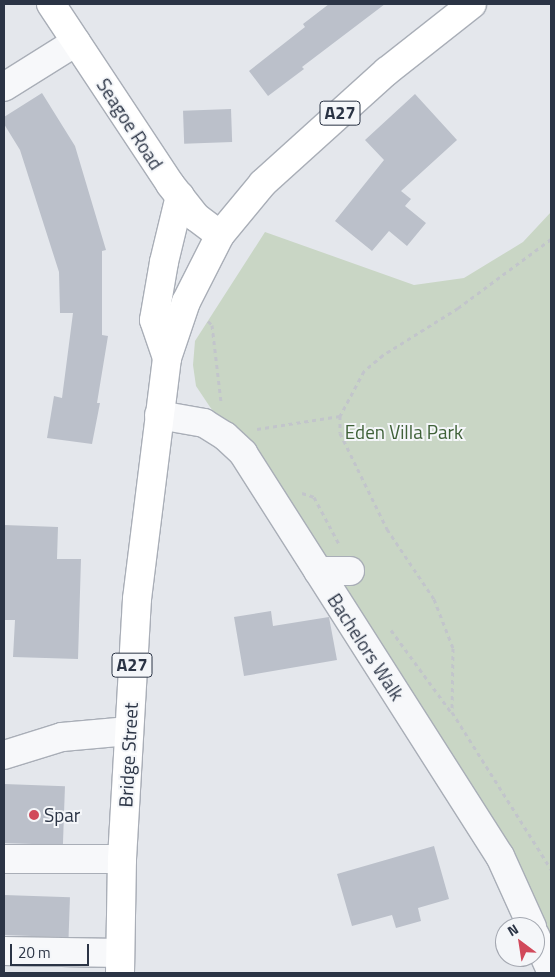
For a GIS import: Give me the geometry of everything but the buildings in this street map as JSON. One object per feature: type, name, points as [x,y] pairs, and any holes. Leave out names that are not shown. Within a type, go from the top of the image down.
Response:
[{"type":"main road","name":"Seagoe Road","points":[[51,4],[180,196],[196,217],[220,235]]},
{"type":"main road","name":"A27","points":[[167,358],[186,302],[220,235],[263,183],[387,71],[472,4]]},
{"type":"main road","points":[[167,358],[154,320],[164,262],[180,196]]},
{"type":"main road","name":"Bridge Street","points":[[120,963],[122,859],[134,635],[167,358]]},
{"type":"street","points":[[4,87],[76,42]]},
{"type":"street","name":"Bachelors Walk","points":[[159,415],[204,423],[225,436],[243,453],[500,856],[527,917]]},
{"type":"street","points":[[318,571],[350,571]]},
{"type":"street","points":[[4,755],[62,737],[130,731]]},
{"type":"street","points":[[4,859],[122,859]]},
{"type":"street","points":[[4,951],[120,963]]},
{"type":"street","points":[[545,958],[551,972]]},
{"type":"path","points":[[452,712],[453,648],[434,599],[387,528],[367,491],[340,433],[340,416],[364,371],[383,354],[458,308],[551,238]]},
{"type":"path","points":[[186,302],[212,325],[225,436]]},
{"type":"path","points":[[252,430],[340,416]]},
{"type":"path","points":[[389,628],[452,712],[551,869]]},
{"type":"green space","name":"Eden Villa Park","points":[[551,212],[551,971],[545,958],[545,917],[524,917],[233,434],[210,407],[196,386],[193,365],[195,341],[265,232],[414,285],[464,278],[523,242]]},
{"type":"place","name":"Spar","points":[[34,815]]}]
